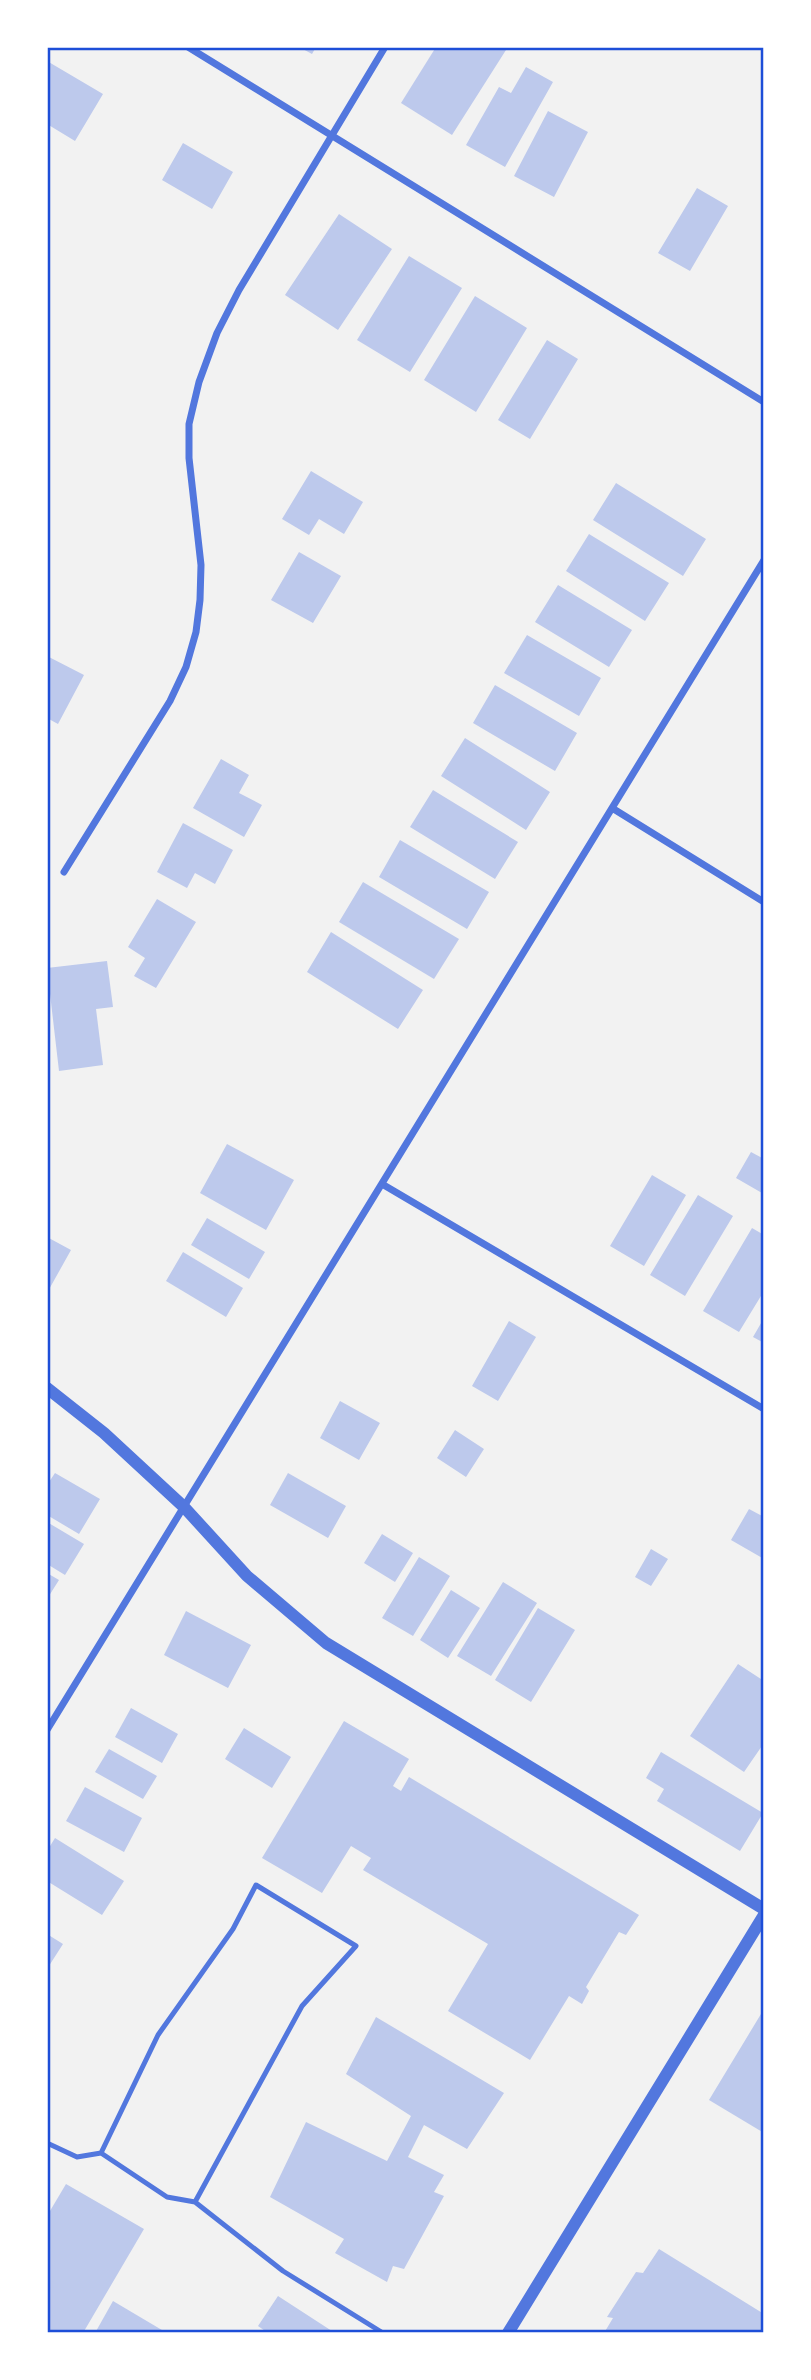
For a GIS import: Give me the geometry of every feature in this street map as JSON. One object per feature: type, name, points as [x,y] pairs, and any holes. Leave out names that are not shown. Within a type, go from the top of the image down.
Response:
[{"type":"street","points":[[188,47],[764,401]]},
{"type":"street","points":[[64,872],[170,701],[186,667],[196,632],[201,565],[189,458],[189,424],[199,382],[217,333],[239,290],[385,47]]},
{"type":"street","points":[[47,1730],[764,560]]},
{"type":"street","points":[[612,808],[764,902]]},
{"type":"street","points":[[382,1184],[764,1409]]},
{"type":"street","points":[[47,1388],[104,1433],[184,1507],[247,1576],[326,1643],[764,1909]]},
{"type":"street","points":[[508,2333],[764,1915]]},
{"type":"lane","points":[[101,2154],[158,2035],[233,1929],[256,1885],[356,1946],[302,2006],[195,2202]]},
{"type":"lane","points":[[47,2143],[77,2157],[101,2154],[167,2197],[195,2202],[283,2271],[383,2333]]},
{"type":"building","points":[[299,47],[316,47],[312,54]]},
{"type":"building","points":[[436,47],[501,47],[506,50],[452,135],[401,103]]},
{"type":"building","points":[[47,61],[103,94],[75,141],[47,124]]},
{"type":"building","points":[[526,67],[553,82],[505,167],[466,145],[499,87],[511,93]]},
{"type":"building","points":[[548,111],[588,132],[554,197],[514,176]]},
{"type":"building","points":[[183,143],[233,172],[212,209],[162,180]]},
{"type":"building","points":[[697,188],[728,206],[690,271],[658,253]]},
{"type":"building","points":[[339,214],[392,249],[338,330],[285,295]]},
{"type":"building","points":[[409,256],[462,288],[410,372],[357,340]]},
{"type":"building","points":[[475,296],[527,328],[476,412],[424,380]]},
{"type":"building","points":[[547,340],[578,359],[530,439],[498,420]]},
{"type":"building","points":[[311,471],[363,502],[344,534],[319,519],[309,535],[282,519]]},
{"type":"building","points":[[616,483],[706,539],[683,576],[593,520]]},
{"type":"building","points":[[589,534],[669,583],[645,621],[566,571]]},
{"type":"building","points":[[299,552],[341,576],[313,623],[271,600]]},
{"type":"building","points":[[558,585],[632,630],[609,667],[535,622]]},
{"type":"building","points":[[527,635],[601,678],[579,716],[504,673]]},
{"type":"building","points":[[47,656],[84,675],[58,724],[47,718]]},
{"type":"building","points":[[495,685],[577,733],[555,771],[473,723]]},
{"type":"building","points":[[465,738],[550,792],[526,830],[441,776]]},
{"type":"building","points":[[221,759],[249,775],[239,793],[262,805],[244,837],[193,808]]},
{"type":"building","points":[[433,790],[518,842],[495,879],[410,827]]},
{"type":"building","points":[[183,823],[233,850],[215,884],[195,873],[187,888],[157,872]]},
{"type":"building","points":[[400,840],[489,892],[467,929],[379,877]]},
{"type":"building","points":[[363,882],[459,939],[434,979],[339,922]]},
{"type":"building","points":[[157,899],[196,922],[156,988],[134,976],[145,958],[128,947]]},
{"type":"building","points":[[331,932],[423,990],[398,1029],[307,972]]},
{"type":"building","points":[[107,961],[113,1007],[96,1009],[103,1065],[59,1071],[47,968]]},
{"type":"building","points":[[227,1144],[294,1180],[266,1230],[200,1193]]},
{"type":"building","points":[[751,1152],[764,1159],[762,1193],[736,1178]]},
{"type":"building","points":[[652,1175],[686,1195],[644,1266],[610,1246]]},
{"type":"building","points":[[698,1195],[733,1216],[685,1296],[650,1275]]},
{"type":"building","points":[[207,1218],[265,1252],[249,1279],[191,1245]]},
{"type":"building","points":[[752,1228],[764,1235],[764,1291],[739,1332],[703,1311]]},
{"type":"building","points":[[47,1237],[71,1250],[47,1293]]},
{"type":"building","points":[[183,1252],[243,1288],[226,1317],[166,1281]]},
{"type":"building","points":[[764,1318],[764,1343],[753,1337]]},
{"type":"building","points":[[509,1321],[536,1337],[498,1401],[472,1386]]},
{"type":"building","points":[[340,1401],[380,1423],[359,1460],[320,1438]]},
{"type":"building","points":[[455,1430],[484,1449],[466,1477],[437,1458]]},
{"type":"building","points":[[55,1473],[100,1499],[79,1534],[47,1515],[47,1485]]},
{"type":"building","points":[[288,1473],[346,1506],[328,1538],[270,1505]]},
{"type":"building","points":[[749,1509],[764,1517],[764,1559],[731,1540]]},
{"type":"building","points":[[47,1522],[84,1544],[65,1575],[47,1564]]},
{"type":"building","points":[[382,1534],[413,1553],[395,1582],[364,1563]]},
{"type":"building","points":[[651,1549],[668,1559],[651,1586],[635,1577]]},
{"type":"building","points":[[419,1557],[450,1576],[413,1636],[382,1618]]},
{"type":"building","points":[[47,1573],[59,1580],[47,1599]]},
{"type":"building","points":[[503,1582],[537,1603],[491,1676],[457,1656]]},
{"type":"building","points":[[451,1590],[480,1608],[448,1658],[420,1640]]},
{"type":"building","points":[[538,1608],[575,1630],[531,1702],[495,1680]]},
{"type":"building","points":[[186,1611],[251,1645],[228,1688],[164,1655]]},
{"type":"building","points":[[738,1664],[764,1681],[764,1743],[744,1772],[690,1736]]},
{"type":"building","points":[[131,1708],[178,1734],[162,1763],[115,1737]]},
{"type":"building","points":[[344,1721],[409,1759],[393,1786],[401,1791],[409,1777],[639,1915],[626,1935],[619,1932],[586,1987],[589,1991],[582,2004],[569,1996],[530,2060],[448,2011],[488,1944],[363,1870],[371,1858],[351,1846],[322,1893],[262,1858]]},
{"type":"building","points":[[244,1728],[291,1757],[272,1788],[225,1759]]},
{"type":"building","points":[[109,1749],[157,1776],[143,1799],[95,1772]]},
{"type":"building","points":[[661,1752],[763,1813],[740,1851],[657,1801],[664,1789],[646,1778]]},
{"type":"building","points":[[85,1787],[142,1818],[124,1852],[66,1821]]},
{"type":"building","points":[[55,1838],[124,1881],[102,1915],[47,1881],[47,1851]]},
{"type":"building","points":[[47,1934],[63,1944],[47,1969]]},
{"type":"building","points":[[764,2009],[764,2133],[709,2100]]},
{"type":"building","points":[[376,2017],[504,2093],[467,2149],[424,2125],[408,2157],[444,2175],[434,2192],[444,2196],[404,2269],[393,2266],[387,2282],[335,2253],[344,2239],[270,2197],[306,2122],[387,2161],[411,2116],[346,2074]]},
{"type":"building","points":[[66,2184],[144,2229],[83,2333],[47,2333],[47,2216]]},
{"type":"building","points":[[659,2249],[764,2314],[764,2333],[604,2333],[613,2318],[607,2317],[636,2272],[643,2273]]},
{"type":"building","points":[[278,2296],[335,2333],[268,2333],[258,2326]]},
{"type":"building","points":[[113,2301],[167,2333],[95,2333]]}]
